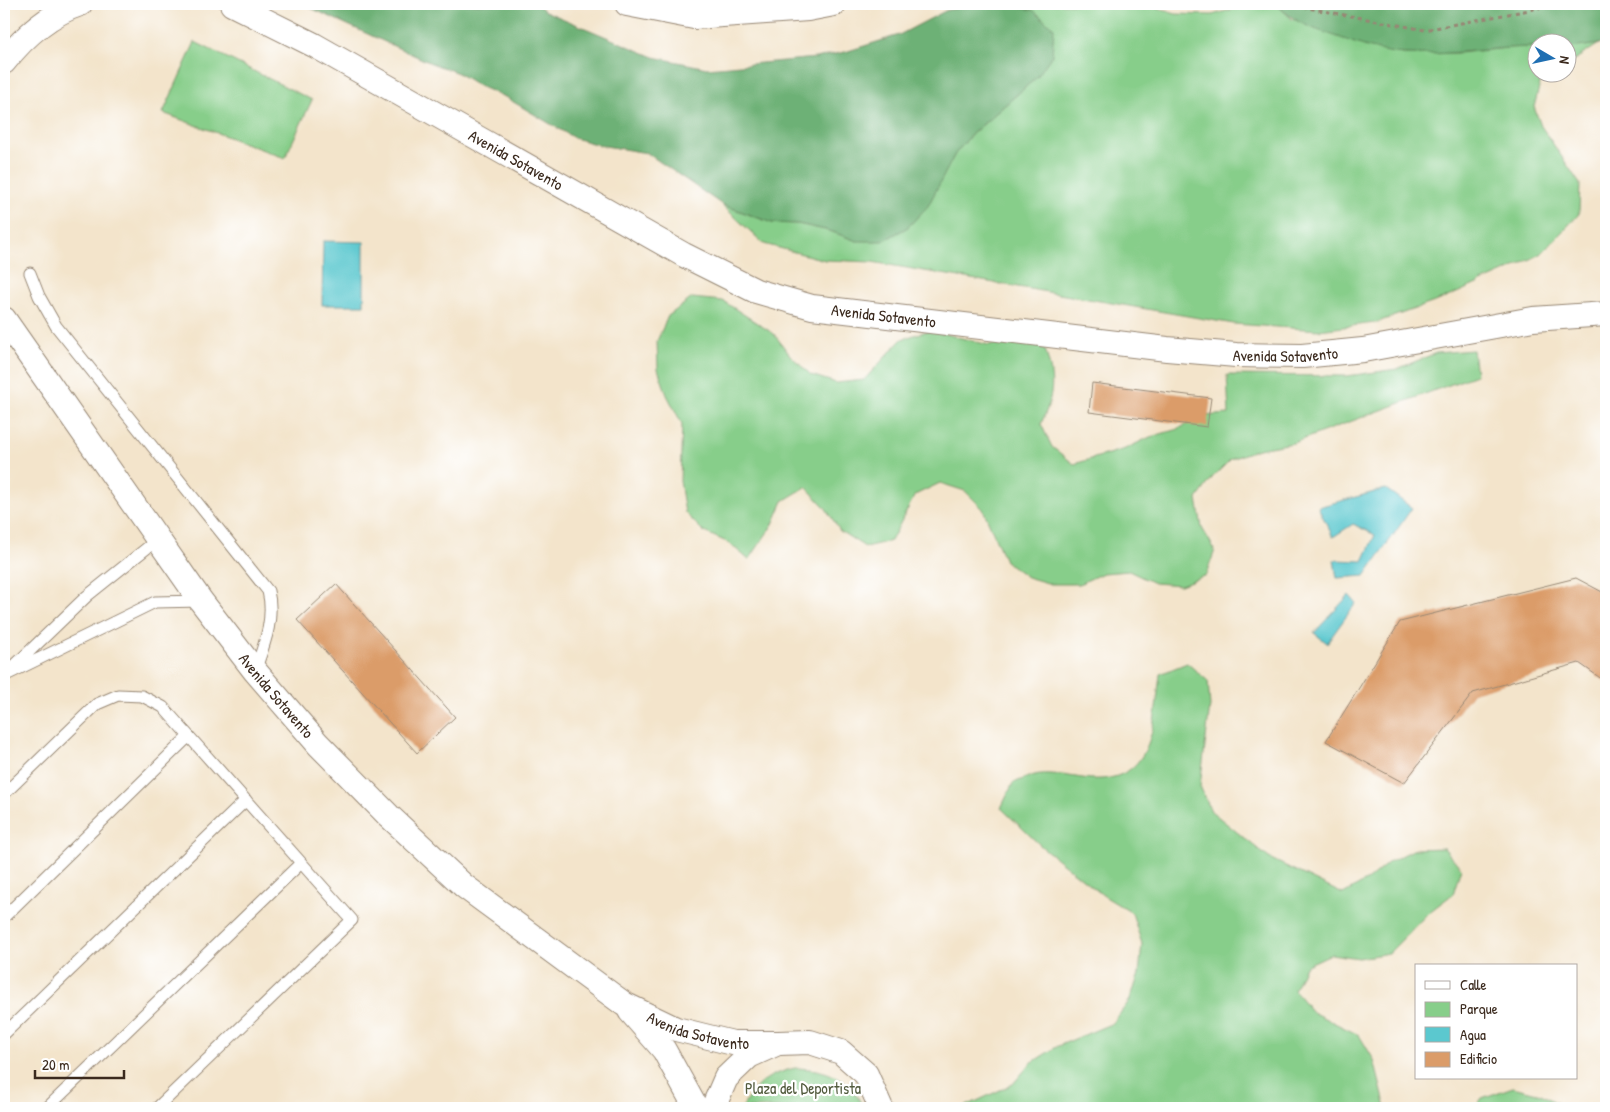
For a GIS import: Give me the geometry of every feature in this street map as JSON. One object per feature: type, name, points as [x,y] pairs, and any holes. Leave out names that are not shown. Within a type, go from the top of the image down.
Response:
[{"type":"street","points":[[4,62],[23,38],[68,7],[80,4]]},
{"type":"street","name":"Avenida Sotavento","points":[[232,4],[314,45],[684,255],[756,291],[812,307],[1167,349],[1246,355],[1302,356],[1363,350],[1533,319],[1606,314]]},
{"type":"street","points":[[627,4],[694,17],[808,9],[834,4]]},
{"type":"street","name":"Avenida Sotavento","points":[[4,319],[157,540],[255,671],[344,770],[389,816],[464,886],[624,1004],[676,1029],[732,1043],[810,1042],[841,1052],[866,1074],[881,1108]]},
{"type":"street","name":"Avenida Sotavento","points":[[624,1004],[664,1050],[696,1108]]},
{"type":"street","points":[[713,1108],[726,1078],[749,1056],[778,1043]]},
{"type":"lane","points":[[30,273],[39,296],[56,326],[268,591],[272,607],[267,636],[255,671]]},
{"type":"lane","points":[[4,676],[88,596],[157,540]]},
{"type":"lane","points":[[4,676],[155,602],[201,601]]},
{"type":"lane","points":[[4,794],[97,704],[118,695],[142,696],[163,707],[352,920],[157,1108]]},
{"type":"lane","points":[[4,917],[189,736]]},
{"type":"lane","points":[[4,1034],[246,800]]},
{"type":"lane","points":[[47,1108],[302,863]]},
{"type":"path","points":[[1287,4],[1425,30],[1560,4]]},
{"type":"green space","points":[[302,4],[537,4],[545,11],[654,57],[707,68],[816,58],[845,52],[899,35],[947,10],[976,5],[1004,4],[1033,10],[1054,28],[1052,55],[1037,77],[972,134],[955,154],[928,206],[908,227],[883,241],[857,241],[830,231],[798,224],[772,223],[721,204],[647,153],[599,145],[574,138],[505,97],[479,86],[458,73],[431,63]]},
{"type":"green space","points":[[1004,4],[1143,4],[1176,14],[1212,15],[1251,4],[1276,4],[1292,19],[1403,54],[1458,53],[1528,47],[1528,82],[1540,82],[1534,107],[1541,126],[1580,184],[1579,214],[1541,254],[1511,269],[1443,299],[1375,323],[1319,330],[1234,324],[872,262],[825,260],[764,244],[721,204],[772,223],[798,224],[830,231],[857,241],[941,178],[955,154],[972,134],[1037,77]]},
{"type":"green space","points":[[1276,4],[1606,4],[1606,41],[1578,47],[1578,32],[1528,32],[1528,47],[1438,54],[1396,53],[1363,46],[1312,28],[1291,16]]},
{"type":"green space","points":[[195,42],[312,100],[285,158],[163,113]]},
{"type":"green space","points":[[1599,44],[1578,58],[1578,47]]},
{"type":"green space","points":[[692,298],[723,301],[774,334],[790,355],[811,375],[836,383],[864,380],[902,339],[930,330],[989,345],[1018,337],[1045,349],[1052,387],[1049,404],[1041,424],[1052,447],[1074,464],[1125,449],[1150,437],[1178,429],[1203,416],[1229,414],[1227,375],[1347,376],[1397,369],[1436,353],[1473,350],[1476,375],[1293,443],[1258,449],[1231,459],[1212,478],[1197,499],[1202,528],[1215,550],[1206,575],[1181,585],[1154,583],[1129,571],[1103,573],[1079,584],[1051,584],[1027,577],[1005,561],[983,509],[965,491],[940,483],[915,495],[891,541],[865,547],[840,531],[825,507],[806,487],[783,501],[773,524],[749,560],[729,543],[704,532],[685,513],[680,481],[682,424],[667,395],[658,369],[657,341],[668,316]]},
{"type":"green space","points":[[1187,663],[1208,681],[1210,706],[1200,786],[1211,811],[1269,858],[1343,894],[1368,880],[1389,862],[1415,849],[1444,848],[1461,868],[1453,894],[1428,913],[1389,953],[1359,958],[1331,954],[1305,966],[1294,990],[1312,1012],[1359,1035],[1374,1060],[1386,1108],[962,1108],[1013,1084],[1031,1063],[1058,1046],[1113,1023],[1130,1000],[1139,974],[1142,944],[1132,913],[1104,896],[1041,846],[1001,808],[1013,783],[1031,776],[1048,774],[1092,779],[1113,777],[1128,770],[1140,759],[1147,745],[1156,711],[1160,674]]},
{"type":"green space","name":"Plaza del Deportista","points":[[795,1068],[817,1070],[836,1077],[851,1089],[864,1108],[742,1108],[752,1092],[763,1081]]},
{"type":"green space","points":[[1513,1087],[1541,1094],[1566,1108],[1475,1108],[1482,1098]]},
{"type":"green space","points":[[1606,1102],[1606,1108],[1594,1108]]},
{"type":"water","points":[[323,241],[364,242],[364,305],[322,305]]},
{"type":"water","points":[[1386,489],[1412,508],[1365,576],[1337,578],[1334,560],[1363,561],[1375,535],[1353,524],[1333,537],[1318,507]]},
{"type":"water","points":[[1349,595],[1356,603],[1327,643],[1314,633]]},
{"type":"building","points":[[1092,383],[1211,398],[1207,427],[1089,412]]},
{"type":"building","points":[[1576,578],[1606,594],[1606,682],[1579,663],[1473,693],[1404,783],[1326,741],[1400,622]]},
{"type":"building","points":[[336,584],[455,717],[417,753],[297,620]]}]
